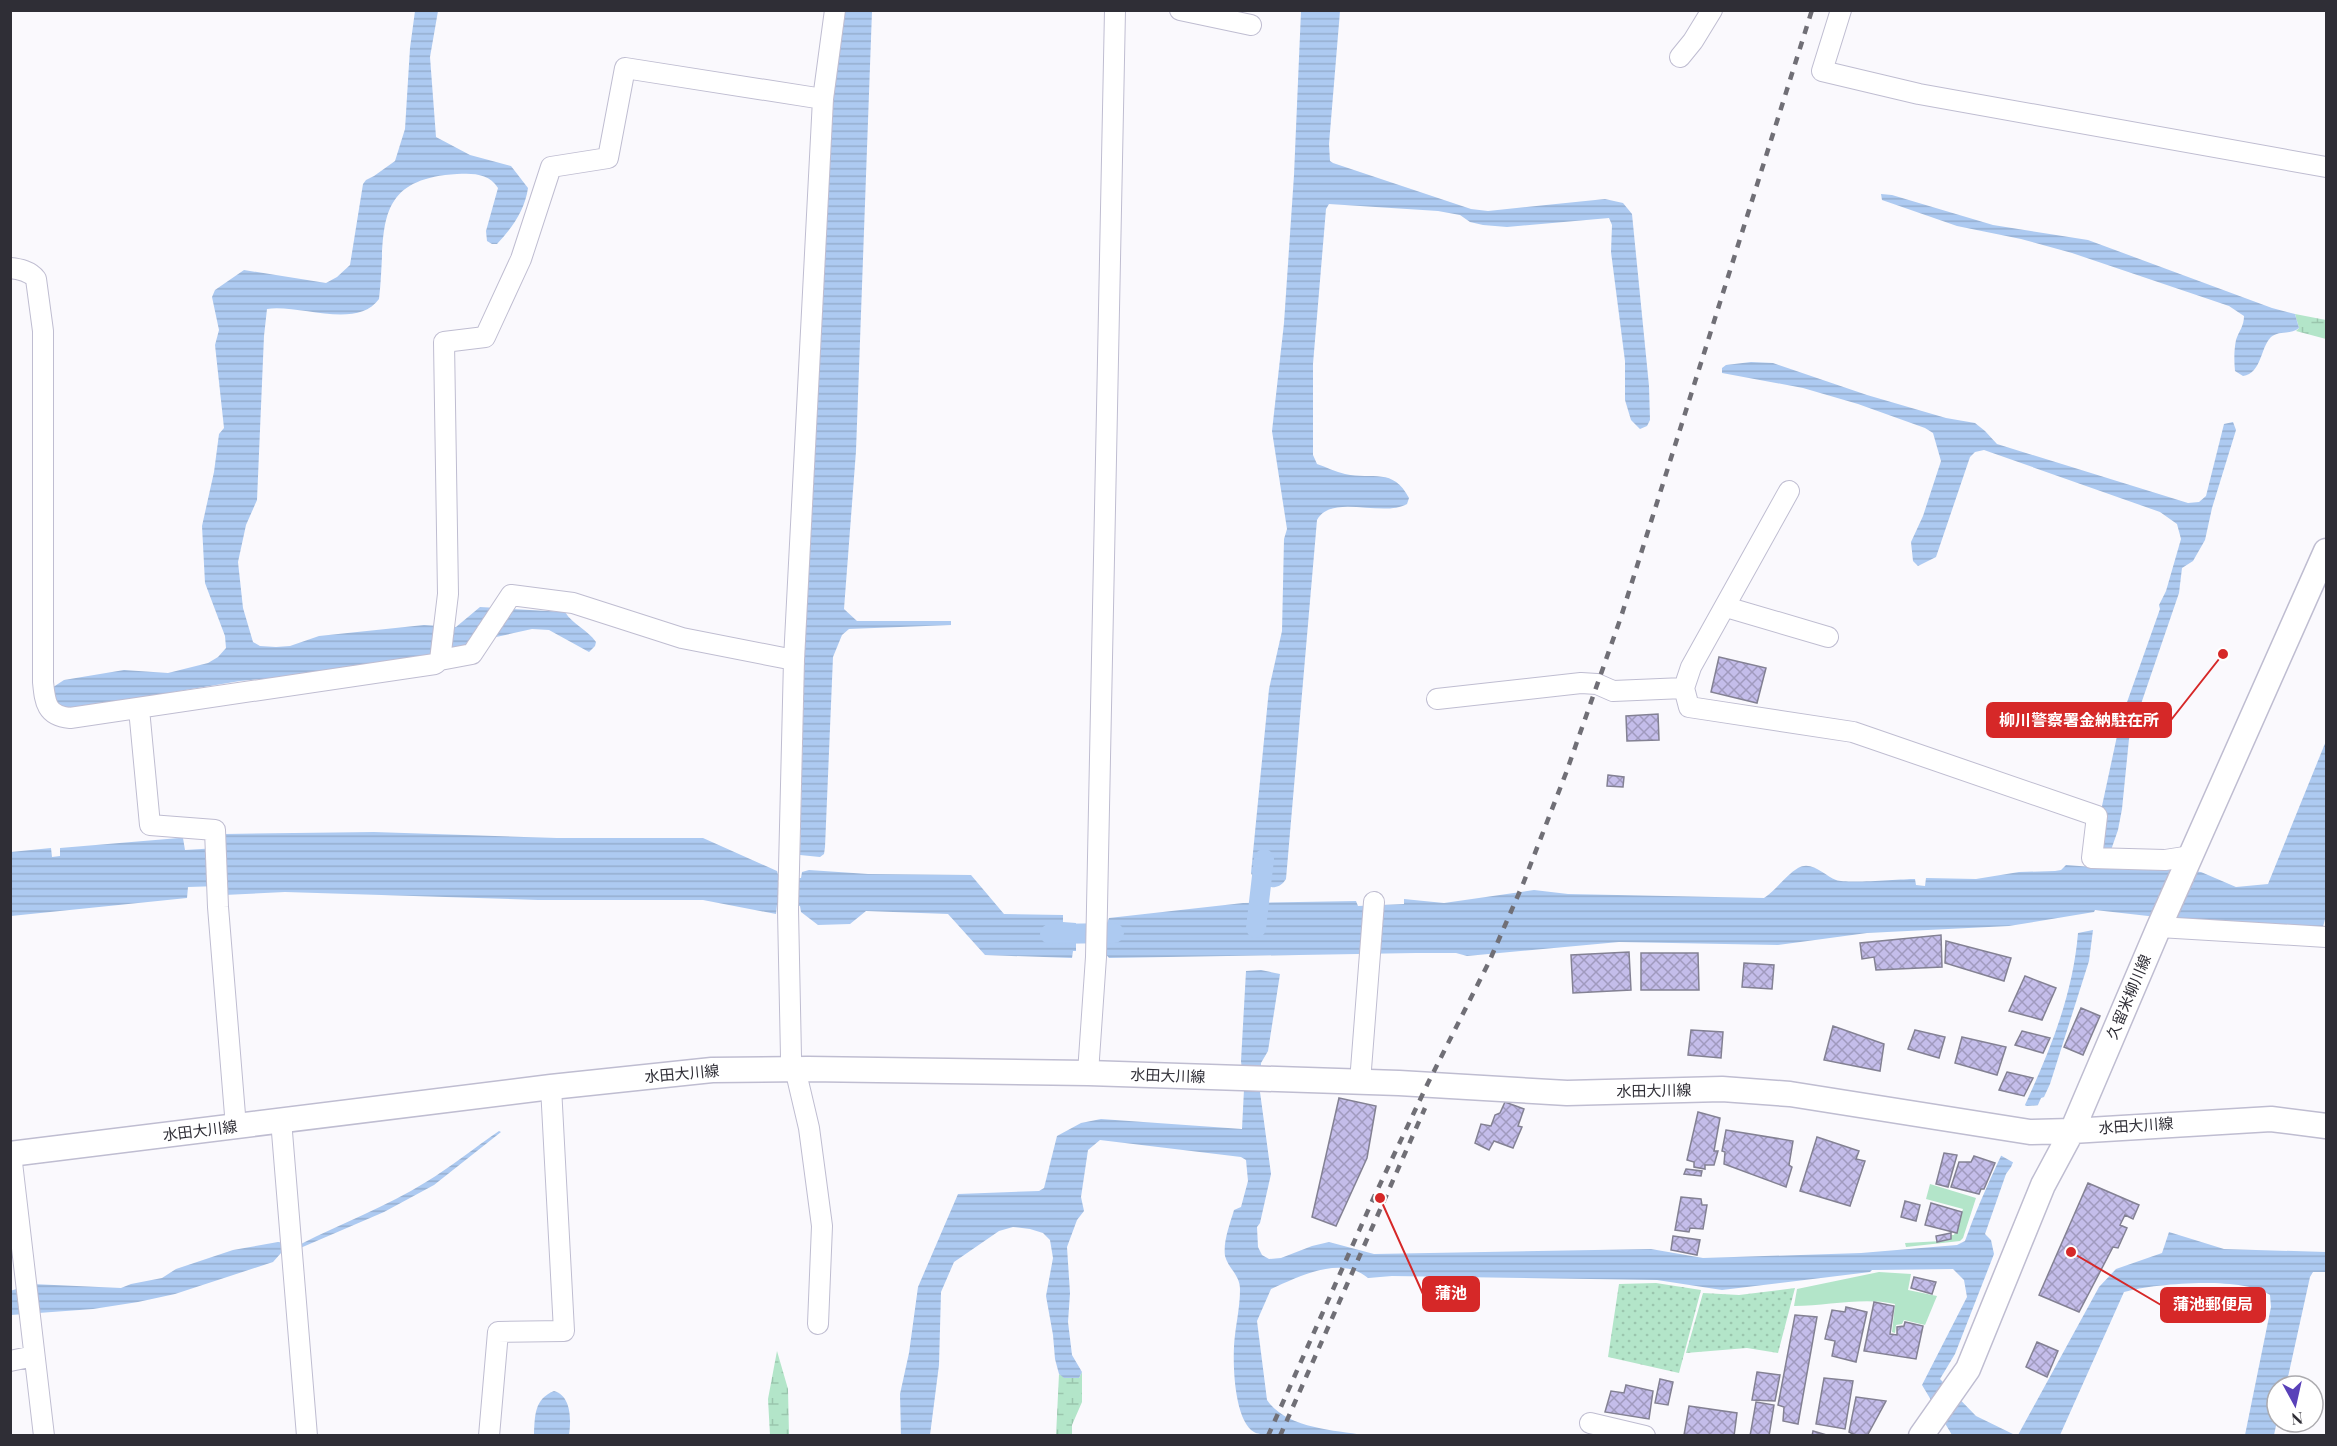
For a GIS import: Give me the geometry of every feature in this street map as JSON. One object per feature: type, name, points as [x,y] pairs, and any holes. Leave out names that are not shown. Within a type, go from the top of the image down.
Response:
[{"type":"main road","name":"久留米柳川線","points":[[1925,1430],[1968,1369],[2043,1185],[2072,1131],[2326,551]]},
{"type":"main road","name":"水田大川線","points":[[11,1154],[551,1087],[712,1071],[792,1070],[1088,1073],[1360,1082],[1567,1093],[1722,1089],[1791,1094],[2020,1130],[2072,1131],[2271,1119],[2326,1126]]},
{"type":"street","points":[[818,1324],[822,1226],[809,1128],[797,1077],[792,1070],[788,910],[794,660],[823,99],[835,10]]},
{"type":"street","points":[[1088,1073],[1098,899],[1115,10]]},
{"type":"street","points":[[1180,10],[1251,25]]},
{"type":"street","points":[[1680,57],[1694,41],[1712,10]]},
{"type":"street","points":[[1840,10],[1822,71],[1919,94],[2326,167]]},
{"type":"street","points":[[440,660],[448,594],[444,342],[485,337],[521,258],[551,167],[608,158],[625,68],[823,99]]},
{"type":"street","points":[[10,268],[18,268],[32,274],[36,279],[42,331],[45,699],[50,709],[59,717],[70,718],[139,709],[435,664],[440,660],[472,654],[511,596],[573,603],[682,638],[794,660]]},
{"type":"street","points":[[1790,491],[1691,667],[1684,688],[1689,707],[1853,732],[2097,816],[2092,858],[2188,862]]},
{"type":"street","points":[[1726,607],[1828,637]]},
{"type":"street","points":[[1437,699],[1581,684],[1597,684],[1613,691],[1684,688]]},
{"type":"street","points":[[139,709],[150,825],[215,830],[218,907],[236,1127]]},
{"type":"street","points":[[1360,1082],[1374,902]]},
{"type":"street","points":[[2161,924],[2326,937]]},
{"type":"street","points":[[489,1436],[498,1332],[564,1331],[551,1087]]},
{"type":"street","points":[[281,1120],[307,1436]]},
{"type":"street","points":[[11,1154],[44,1436]]},
{"type":"street","points":[[10,1360],[34,1356]]},
{"type":"street","points":[[1590,1423],[1645,1436]]},
{"type":"green space","points":[[2295,314],[2326,320],[2326,339],[2296,331],[2299,328]]},
{"type":"green space","points":[[1930,1184],[1976,1198],[1963,1238],[1960,1241],[1906,1247],[1905,1243],[1942,1241],[1944,1235],[1954,1235],[1963,1209],[1926,1199]]},
{"type":"green space","points":[[1879,1272],[1911,1274],[1908,1290],[1937,1296],[1925,1325],[1904,1320],[1902,1324],[1896,1325],[1895,1333],[1892,1332],[1895,1304],[1883,1302],[1794,1306],[1797,1289]]},
{"type":"green space","points":[[1656,1283],[1701,1290],[1679,1373],[1608,1357],[1619,1284]]},
{"type":"green space","points":[[1795,1288],[1778,1353],[1747,1348],[1686,1353],[1703,1293],[1739,1295]]},
{"type":"green space","points":[[777,1351],[788,1389],[789,1435],[770,1435],[768,1399]]},
{"type":"green space","points":[[1082,1372],[1082,1402],[1072,1425],[1072,1435],[1056,1436],[1059,1374],[1065,1378],[1079,1378]]},
{"type":"water","points":[[415,11],[438,11],[430,57],[436,137],[470,155],[511,166],[528,188],[526,196],[513,225],[497,244],[492,244],[487,241],[486,231],[498,188],[490,179],[474,174],[457,174],[429,178],[409,186],[396,199],[388,214],[384,232],[379,299],[369,308],[357,313],[342,314],[280,308],[267,309],[257,500],[246,525],[238,562],[243,608],[253,642],[260,646],[290,646],[319,636],[424,625],[456,627],[480,607],[565,612],[596,642],[595,646],[589,652],[549,630],[532,629],[487,639],[449,652],[307,675],[240,681],[47,713],[35,699],[64,680],[124,670],[168,673],[208,663],[226,648],[225,636],[205,583],[202,526],[214,472],[219,434],[224,428],[215,345],[219,330],[212,297],[215,290],[244,270],[326,283],[350,265],[363,184],[395,161],[405,129],[410,48]]},
{"type":"water","points":[[833,11],[872,11],[856,451],[844,609],[857,621],[951,621],[951,625],[849,629],[842,635],[833,657],[825,847],[824,854],[820,857],[800,855],[807,543]]},
{"type":"water","points":[[1301,11],[1340,11],[1329,144],[1330,161],[1333,163],[1471,209],[1488,211],[1605,199],[1623,203],[1632,214],[1649,386],[1650,420],[1647,426],[1640,429],[1631,420],[1625,400],[1625,361],[1611,252],[1612,225],[1609,218],[1507,227],[1470,222],[1460,215],[1438,211],[1329,204],[1326,209],[1313,364],[1313,455],[1317,464],[1342,473],[1389,478],[1403,488],[1409,498],[1407,504],[1397,508],[1334,508],[1324,512],[1317,520],[1286,879],[1279,886],[1272,887],[1255,882],[1251,873],[1269,689],[1282,631],[1284,539],[1287,529],[1272,431],[1284,323],[1294,175]]},
{"type":"water","points":[[1881,194],[1892,195],[1993,225],[2088,240],[2272,308],[2295,314],[2299,328],[2271,337],[2254,370],[2243,376],[2235,371],[2234,356],[2236,340],[2244,316],[2229,306],[2072,253],[2021,239],[1957,226],[1882,200]]},
{"type":"water","points":[[1751,362],[1773,363],[1867,395],[1946,418],[1975,423],[1997,444],[2188,503],[2199,502],[2206,496],[2224,424],[2233,422],[2236,430],[2212,508],[2205,540],[2193,561],[2182,568],[2179,593],[2129,739],[2122,809],[2111,850],[2093,848],[2120,722],[2160,609],[2159,605],[2166,591],[2181,539],[2177,524],[2160,512],[1984,450],[1975,452],[1970,457],[1936,557],[1918,566],[1913,561],[1911,542],[1923,516],[1941,461],[1933,433],[1858,404],[1803,388],[1722,373],[1722,368],[1726,365]]},
{"type":"water","points":[[2326,741],[2326,915],[2323,927],[2319,929],[2249,922],[2210,923],[2095,910],[2009,926],[1867,933],[1778,945],[1619,942],[1467,956],[1456,953],[1416,953],[1109,958],[1104,952],[1101,925],[1107,923],[1109,918],[1243,903],[1356,901],[1358,906],[1404,904],[1404,899],[1444,903],[1534,890],[1568,894],[1764,898],[1794,871],[1803,866],[1813,867],[1842,881],[1915,879],[1916,885],[1925,886],[1926,878],[1976,879],[2019,872],[2055,871],[2061,870],[2066,865],[2201,872],[2236,887],[2268,884]]},
{"type":"water","points":[[374,832],[557,838],[703,838],[777,871],[779,878],[801,878],[802,872],[809,870],[868,874],[971,875],[1004,914],[1063,915],[1063,922],[1076,923],[1076,951],[1073,951],[1072,958],[985,955],[948,914],[866,911],[850,924],[818,925],[801,912],[800,906],[777,905],[776,914],[703,900],[538,900],[285,892],[224,895],[220,886],[188,887],[187,898],[11,916],[11,852],[51,848],[52,857],[60,856],[60,848],[179,838],[183,838],[185,850],[218,848],[218,837],[225,834]]},
{"type":"water","points":[[2093,930],[2089,961],[2050,1084],[2044,1097],[2041,1098],[2006,1174],[1985,1234],[1991,1240],[1994,1254],[1955,1354],[1940,1379],[1976,1416],[2015,1435],[1952,1435],[1922,1385],[1967,1297],[1964,1280],[1953,1269],[1872,1270],[1722,1290],[1657,1280],[1392,1276],[1368,1278],[1357,1271],[1346,1268],[1320,1270],[1271,1289],[1257,1321],[1267,1400],[1286,1417],[1298,1422],[1364,1435],[1267,1436],[1257,1433],[1247,1425],[1238,1402],[1234,1345],[1240,1289],[1238,1280],[1225,1256],[1227,1233],[1234,1210],[1241,1207],[1248,1181],[1246,1160],[1241,1157],[1100,1140],[1088,1150],[1081,1197],[1084,1211],[1077,1220],[1067,1247],[1070,1293],[1068,1322],[1072,1355],[1082,1372],[1079,1378],[1064,1378],[1059,1374],[1055,1359],[1046,1296],[1053,1258],[1050,1240],[1043,1233],[1030,1229],[1013,1227],[999,1231],[954,1262],[941,1292],[939,1365],[930,1435],[901,1436],[900,1394],[909,1353],[918,1287],[958,1194],[1039,1191],[1044,1188],[1057,1136],[1081,1123],[1101,1119],[1242,1129],[1244,1089],[1241,1061],[1246,971],[1261,970],[1280,974],[1268,1051],[1261,1063],[1260,1092],[1271,1174],[1260,1223],[1257,1227],[1258,1247],[1262,1255],[1269,1259],[1281,1258],[1329,1242],[1374,1254],[1651,1249],[1703,1258],[1861,1253],[1957,1245],[1965,1241],[2032,1090],[2062,1014],[2072,974],[2078,933]]},
{"type":"water","points":[[499,1131],[501,1132],[434,1185],[384,1212],[298,1249],[301,1244],[411,1191]]},
{"type":"water","points":[[2169,1232],[2224,1249],[2326,1252],[2326,1272],[2313,1272],[2310,1277],[2289,1374],[2265,1374],[2265,1434],[2274,1435],[2245,1435],[2271,1307],[2270,1295],[2240,1285],[2199,1283],[2157,1286],[2124,1292],[2060,1435],[2018,1435],[2099,1287],[2116,1269],[2162,1253]]},
{"type":"water","points":[[278,1242],[285,1243],[286,1251],[273,1262],[175,1294],[93,1309],[11,1315],[10,1291],[32,1284],[121,1288],[162,1278],[176,1269],[233,1250]]},
{"type":"water","points":[[554,1391],[560,1394],[567,1403],[570,1416],[569,1435],[534,1435],[535,1415],[539,1403],[547,1394]]},
{"type":"pier","points":[[2022,1104],[2041,1105],[2016,1164],[2000,1155]]},
{"type":"building","points":[[1719,657],[1766,668],[1757,703],[1711,692]]},
{"type":"building","points":[[1658,714],[1659,740],[1627,741],[1626,716]]},
{"type":"building","points":[[1608,775],[1624,777],[1623,787],[1607,786]]},
{"type":"building","points":[[1941,935],[1942,967],[1876,970],[1874,957],[1862,959],[1860,943]]},
{"type":"building","points":[[1946,941],[2011,958],[2004,981],[1945,963]]},
{"type":"building","points":[[1629,952],[1631,990],[1573,993],[1571,955]]},
{"type":"building","points":[[1641,953],[1698,953],[1699,990],[1641,990]]},
{"type":"building","points":[[1744,963],[1774,965],[1772,989],[1742,987]]},
{"type":"building","points":[[2025,976],[2056,988],[2042,1020],[2009,1011]]},
{"type":"building","points":[[2081,1008],[2100,1016],[2083,1055],[2064,1047]]},
{"type":"building","points":[[1833,1026],[1884,1044],[1880,1071],[1824,1060]]},
{"type":"building","points":[[1691,1030],[1723,1032],[1721,1058],[1688,1055]]},
{"type":"building","points":[[1915,1030],[1945,1037],[1939,1058],[1908,1049]]},
{"type":"building","points":[[2022,1031],[2050,1038],[2043,1053],[2015,1045]]},
{"type":"building","points":[[1962,1037],[2006,1047],[1997,1075],[1955,1063]]},
{"type":"building","points":[[2007,1072],[2033,1078],[2024,1096],[1999,1090]]},
{"type":"building","points":[[1339,1098],[1376,1106],[1367,1158],[1336,1226],[1312,1217]]},
{"type":"building","points":[[1505,1102],[1524,1109],[1518,1126],[1522,1127],[1513,1148],[1494,1141],[1489,1150],[1475,1143],[1481,1124],[1491,1126],[1495,1115],[1500,1113]]},
{"type":"building","points":[[1698,1112],[1720,1118],[1714,1151],[1718,1151],[1714,1165],[1705,1165],[1705,1169],[1694,1167],[1694,1162],[1687,1160]]},
{"type":"building","points":[[1726,1130],[1793,1141],[1789,1165],[1792,1167],[1786,1187],[1724,1164],[1725,1152],[1722,1151]]},
{"type":"building","points":[[1817,1137],[1859,1151],[1856,1159],[1865,1161],[1850,1206],[1800,1191]]},
{"type":"building","points":[[1944,1153],[1957,1155],[1948,1187],[1936,1184]]},
{"type":"building","points":[[1974,1156],[1995,1163],[1984,1189],[1981,1189],[1979,1194],[1951,1187],[1959,1162],[1971,1162]]},
{"type":"building","points":[[1686,1169],[1702,1171],[1701,1176],[1684,1174]]},
{"type":"building","points":[[2088,1183],[2139,1205],[2133,1219],[2125,1215],[2120,1225],[2127,1228],[2118,1248],[2113,1247],[2079,1312],[2039,1295]]},
{"type":"building","points":[[1681,1197],[1701,1199],[1702,1205],[1707,1205],[1703,1229],[1690,1228],[1689,1232],[1675,1230]]},
{"type":"building","points":[[1905,1201],[1920,1205],[1916,1221],[1901,1217]]},
{"type":"building","points":[[1931,1203],[1962,1212],[1957,1233],[1925,1225]]},
{"type":"building","points":[[1951,1233],[1951,1239],[1937,1242],[1936,1236]]},
{"type":"building","points":[[1673,1236],[1700,1240],[1697,1255],[1671,1250]]},
{"type":"building","points":[[1914,1277],[1936,1282],[1932,1294],[1911,1288]]},
{"type":"building","points":[[1874,1302],[1894,1306],[1890,1334],[1897,1335],[1897,1327],[1904,1326],[1905,1322],[1923,1326],[1916,1359],[1864,1351]]},
{"type":"building","points":[[1846,1307],[1867,1312],[1856,1362],[1832,1356],[1835,1341],[1825,1339],[1832,1310],[1845,1312]]},
{"type":"building","points":[[1795,1315],[1817,1317],[1798,1424],[1783,1421],[1784,1407],[1778,1405]]},
{"type":"building","points":[[2037,1342],[2058,1351],[2047,1377],[2026,1367]]},
{"type":"building","points":[[1757,1372],[1780,1375],[1775,1401],[1752,1400]]},
{"type":"building","points":[[1824,1378],[1853,1381],[1845,1429],[1816,1424]]},
{"type":"building","points":[[1660,1379],[1673,1382],[1668,1405],[1655,1403]]},
{"type":"building","points":[[1626,1385],[1653,1391],[1649,1419],[1605,1412],[1611,1391],[1624,1393]]},
{"type":"building","points":[[1856,1397],[1886,1401],[1867,1436],[1857,1436],[1849,1432]]},
{"type":"building","points":[[1756,1402],[1774,1405],[1769,1436],[1750,1436]]},
{"type":"building","points":[[1689,1406],[1737,1413],[1734,1436],[1684,1435]]},
{"type":"building","points":[[1813,1431],[1830,1436],[1812,1436]]},
{"type":"waterway","points":[[1256,928],[1264,859]]},
{"type":"waterway","points":[[1050,934],[1114,933]]},
{"type":"railway","points":[[1268,1436],[1374,1197],[1489,962],[1523,884],[1566,773],[1621,617],[1812,10]]},
{"type":"railway","points":[[1280,1436],[1425,1108]]},
{"type":"place","name":"柳川警察署金納駐在所","points":[[2223,654]]},
{"type":"place","name":"蒲池","points":[[1380,1198]]},
{"type":"place","name":"蒲池郵便局","points":[[2071,1252]]}]
